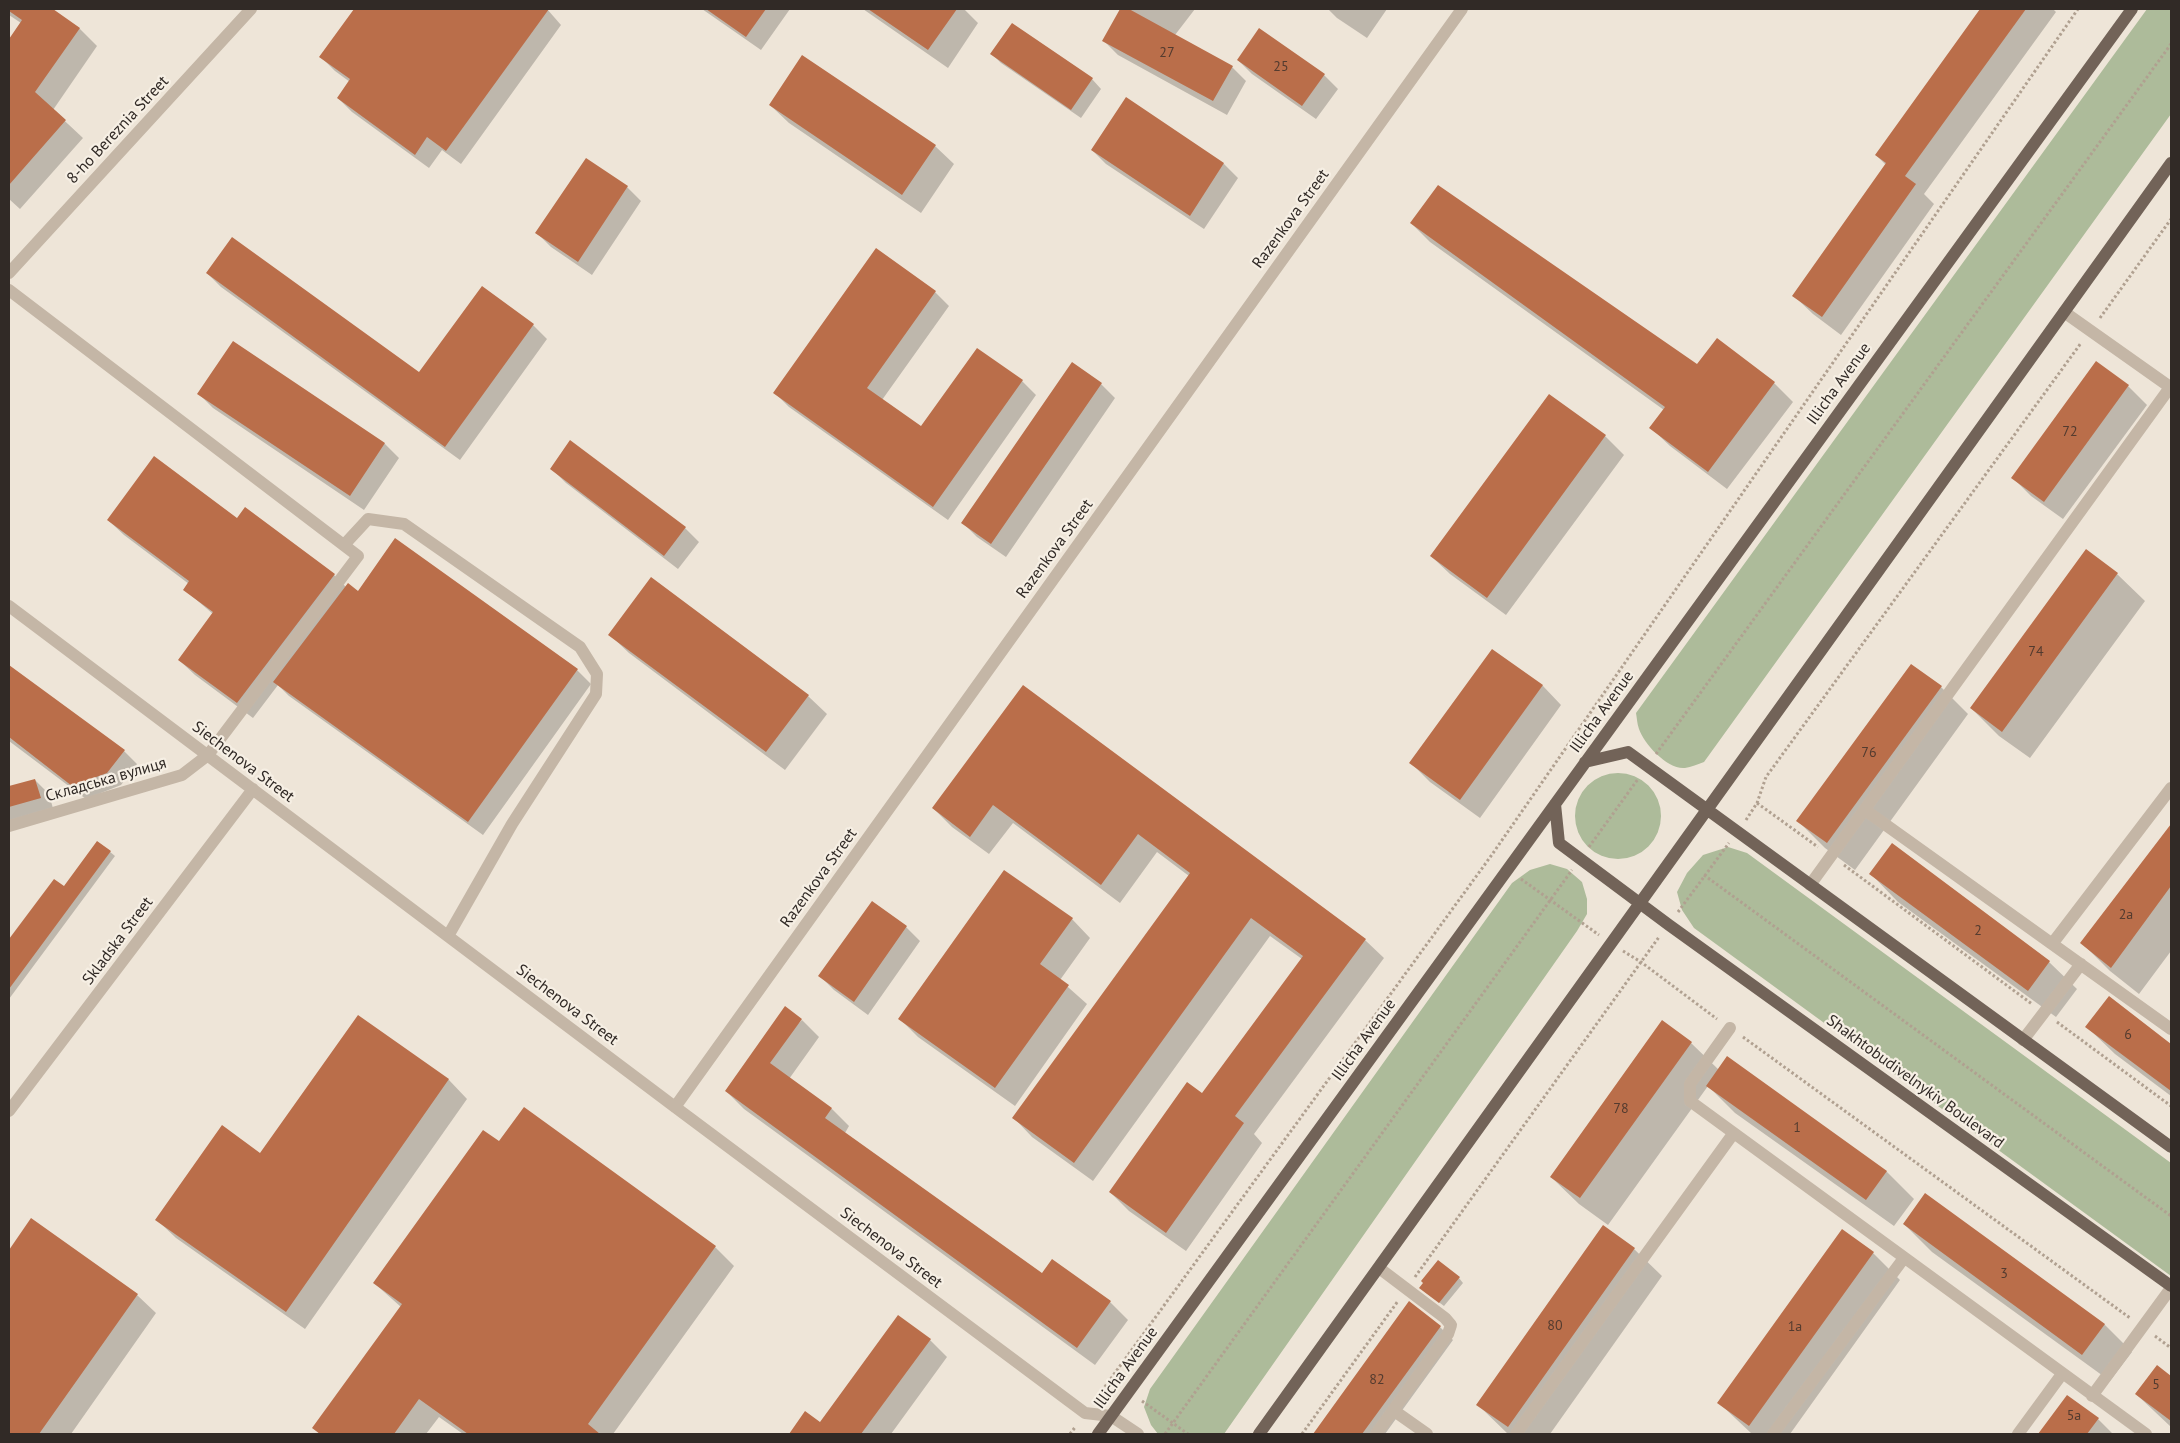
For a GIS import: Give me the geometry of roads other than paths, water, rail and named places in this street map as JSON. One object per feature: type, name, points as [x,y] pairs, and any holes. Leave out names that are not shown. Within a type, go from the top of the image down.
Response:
[{"type":"main road","name":"Illicha Avenue","points":[[1098,1434],[2132,9]]},
{"type":"main road","points":[[1259,1434],[2171,163]]},
{"type":"main road","points":[[1586,762],[1628,752],[2171,1148]]},
{"type":"main road","name":"Shakhtobudivelnykiv Boulevard","points":[[1555,804],[1559,844],[2171,1287]]},
{"type":"street","name":"8-ho Bereznia Street","points":[[9,273],[251,9]]},
{"type":"street","name":"Razenkova Street","points":[[675,1107],[1462,9]]},
{"type":"street","points":[[9,290],[344,545],[368,519],[404,524],[580,647],[597,674],[596,694],[512,824],[448,936]]},
{"type":"street","points":[[1810,885],[2171,387],[2064,312]]},
{"type":"street","name":"Складська вулиця","points":[[9,826],[182,775],[208,755],[358,556],[344,545]]},
{"type":"street","name":"Siechenova Street","points":[[9,606],[1085,1413],[1111,1416]]},
{"type":"street","points":[[2052,944],[2171,788]]},
{"type":"street","name":"Skladska Street","points":[[9,1111],[253,789]]},
{"type":"street","points":[[1865,810],[2171,1029]]},
{"type":"street","points":[[2023,1040],[2081,964]]},
{"type":"street","points":[[1730,1028],[1690,1084],[1690,1101],[2146,1434]]},
{"type":"street","points":[[1516,1434],[1733,1134]]},
{"type":"street","points":[[1773,1434],[1904,1258]]},
{"type":"street","points":[[1376,1434],[1448,1334],[1451,1324],[1378,1268]]},
{"type":"street","points":[[2092,1396],[2171,1287]]},
{"type":"street","points":[[2018,1434],[2062,1374]]},
{"type":"street","points":[[1393,1410],[1427,1434]]},
{"type":"street","points":[[1111,1416],[1138,1434]]}]
